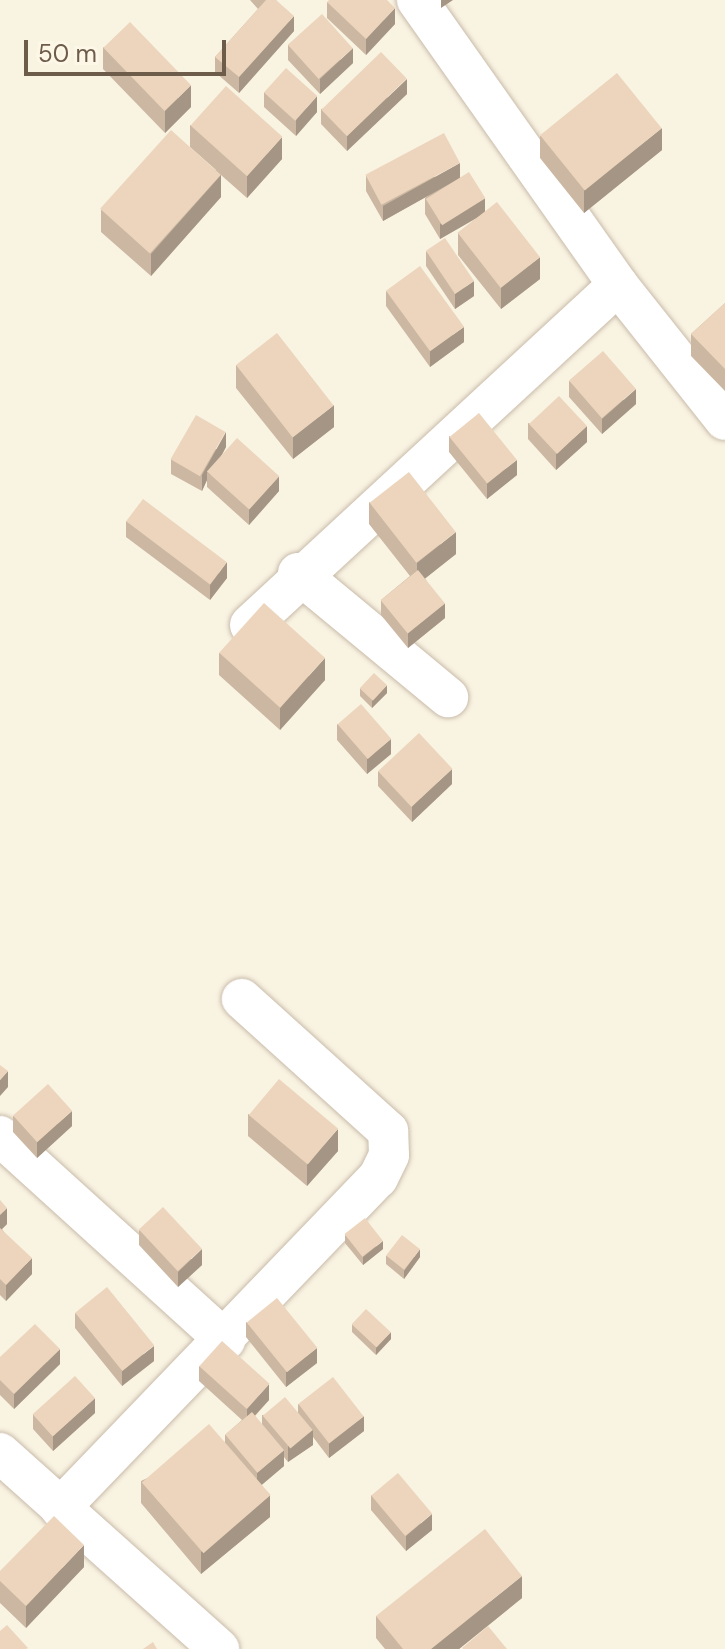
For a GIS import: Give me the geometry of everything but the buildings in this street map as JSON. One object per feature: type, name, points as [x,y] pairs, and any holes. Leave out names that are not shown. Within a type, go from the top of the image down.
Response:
[{"type":"street","points":[[417,0],[618,285],[725,420]]},
{"type":"street","points":[[250,625],[298,573],[618,285]]},
{"type":"street","points":[[298,573],[448,697]]},
{"type":"street","points":[[60,1508],[378,1178],[389,1155],[388,1131],[242,999]]},
{"type":"street","points":[[0,1136],[225,1340]]},
{"type":"street","points":[[0,1453],[219,1649]]}]
